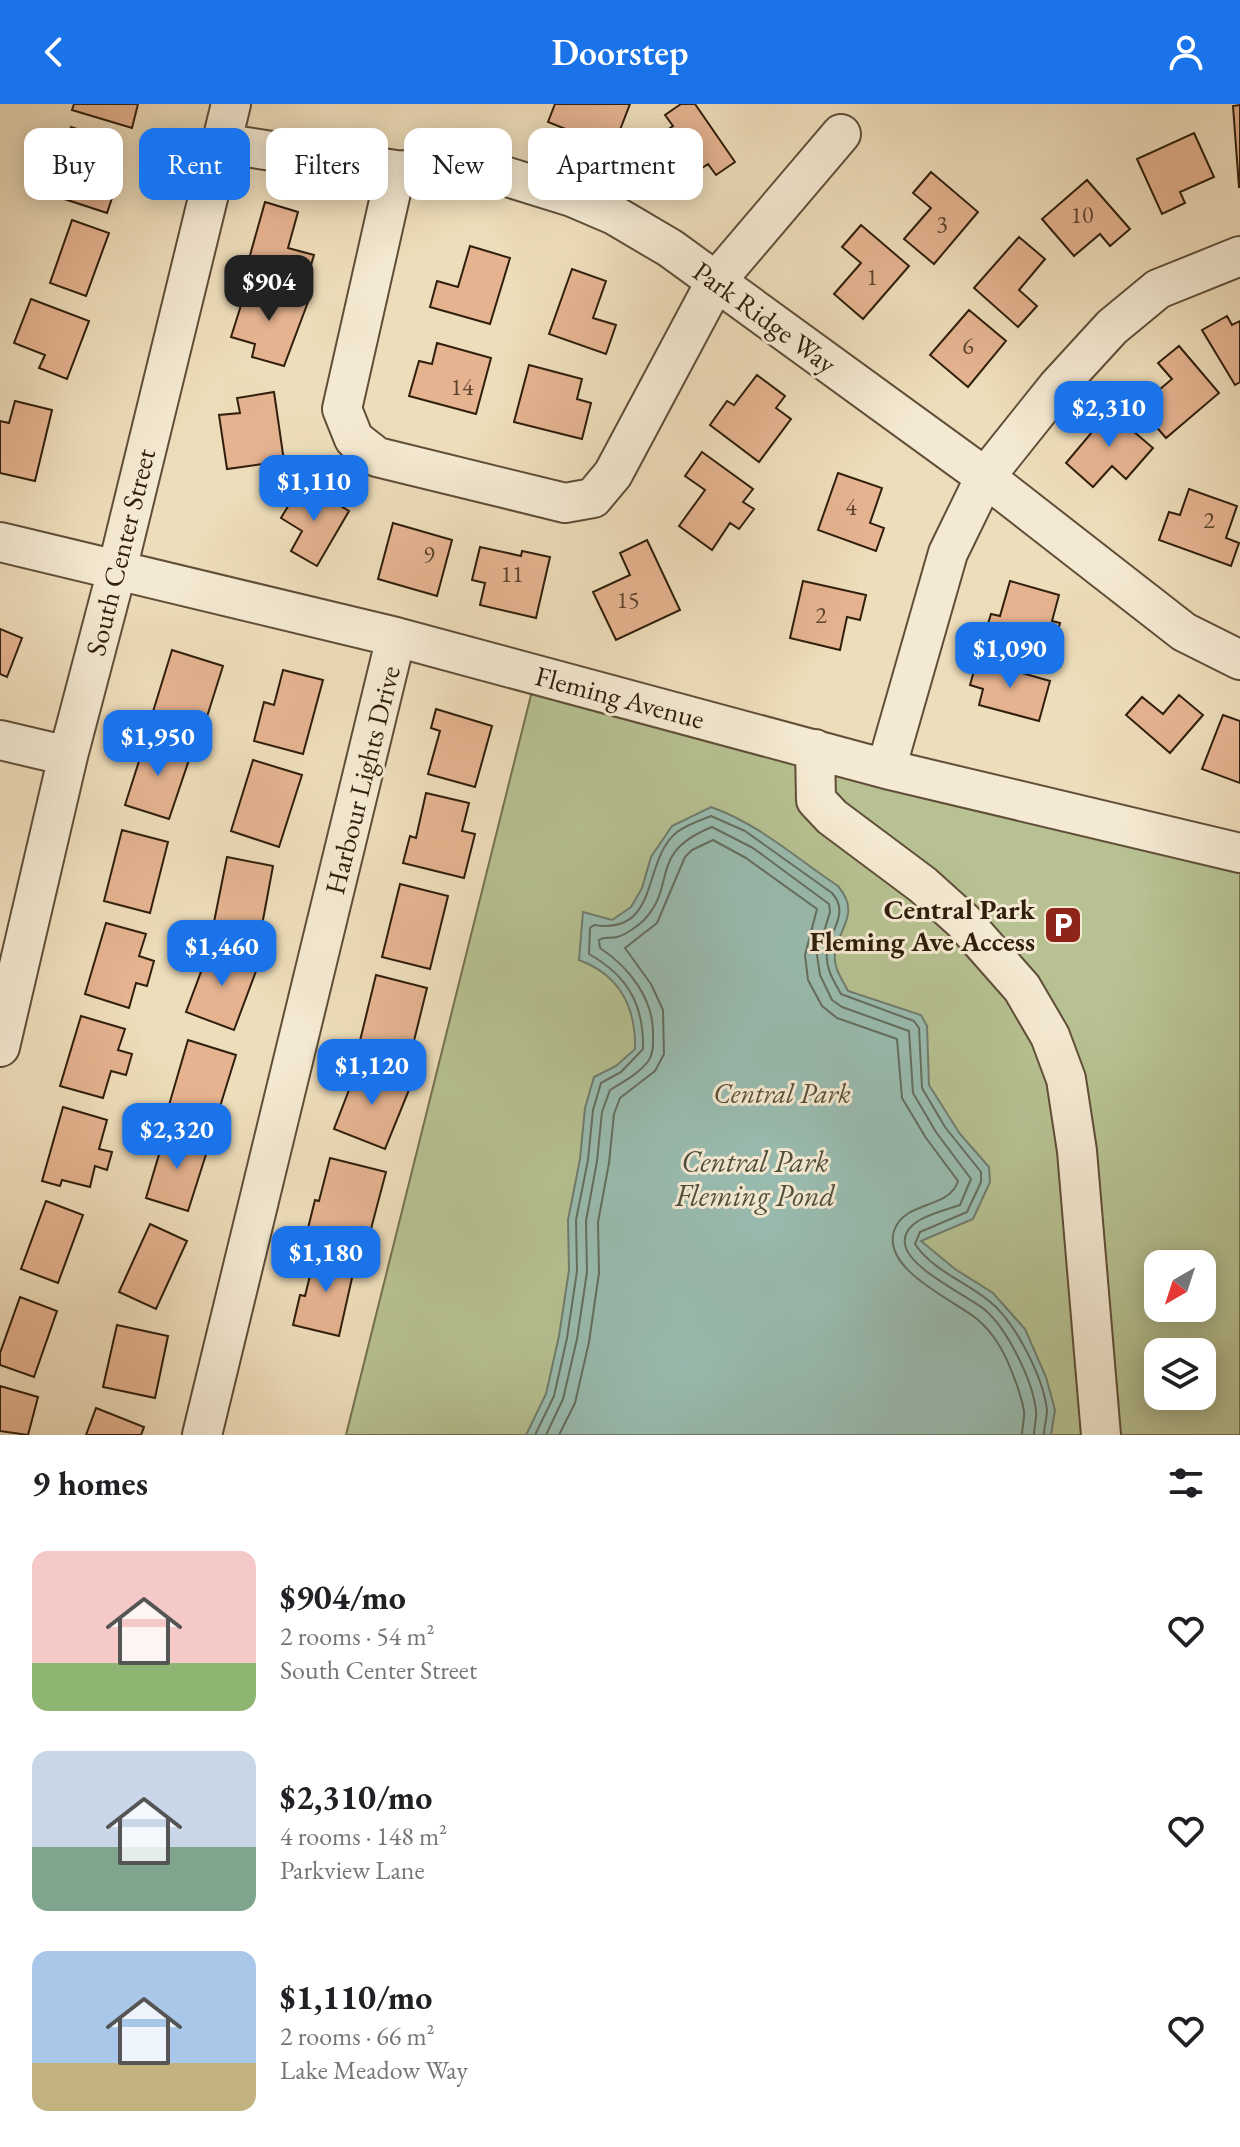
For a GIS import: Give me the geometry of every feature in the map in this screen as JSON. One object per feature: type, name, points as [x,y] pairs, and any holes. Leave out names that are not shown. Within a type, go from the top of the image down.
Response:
[{"type":"street","name":"South Center Street","points":[[224,128],[231,104]]},
{"type":"street","points":[[396,170],[342,409],[354,439],[377,457],[565,503],[593,498],[613,474],[716,281],[841,134]]},
{"type":"street","name":"Park Ridge Way","points":[[250,148],[396,170],[501,175],[572,197],[614,215],[670,248],[985,477],[1184,632],[1240,660]]},
{"type":"street","name":"South Center Street","points":[[0,1044],[206,200]]},
{"type":"street","points":[[886,769],[948,553],[985,477],[1057,387],[1112,327],[1158,289],[1240,256]]},
{"type":"street","name":"Fleming Avenue","points":[[0,542],[396,637],[886,769],[1240,853]]},
{"type":"street","name":"Harbour Lights Drive","points":[[202,1435],[396,637]]},
{"type":"street","points":[[0,740],[68,756]]},
{"type":"street","points":[[815,749],[816,800],[832,817],[923,885],[963,921],[1022,988],[1050,1036],[1066,1079],[1077,1151],[1101,1435]]},
{"type":"green space","name":"Central Park","points":[[536,675],[1240,852],[1240,1435],[346,1435]]},
{"type":"water","name":"Central Park Fleming Pond","points":[[711,807],[761,832],[838,886],[845,896],[848,912],[837,944],[835,964],[848,991],[921,1015],[927,1026],[929,1085],[960,1134],[989,1167],[990,1182],[973,1219],[921,1241],[955,1269],[993,1293],[1025,1329],[1046,1377],[1055,1410],[1051,1435],[526,1435],[546,1394],[559,1336],[569,1270],[568,1220],[580,1159],[585,1108],[594,1077],[616,1066],[635,1049],[632,1020],[623,995],[605,974],[579,960],[583,912],[612,920],[631,907],[642,888],[651,857],[672,826]]},
{"type":"building","points":[[74,104],[138,104],[132,128],[72,110]]},
{"type":"building","points":[[555,104],[630,104],[621,128],[563,128],[548,122]]},
{"type":"building","points":[[681,104],[695,104],[735,162],[716,175],[708,164],[703,167],[703,128],[670,128],[673,126],[665,115]]},
{"type":"building","points":[[1240,105],[1240,187],[1239,187],[1233,106]]},
{"type":"building","points":[[1194,133],[1214,177],[1180,192],[1185,203],[1162,214],[1137,159]]},
{"type":"building","points":[[931,172],[978,212],[934,264],[904,239],[931,208],[913,193]]},
{"type":"building","points":[[1087,180],[1130,229],[1110,246],[1100,234],[1074,256],[1042,219]]},
{"type":"building","points":[[67,200],[111,200],[107,213]]},
{"type":"building","points":[[265,202],[298,212],[288,248],[314,255],[306,282],[247,266]]},
{"type":"building","points":[[72,220],[109,233],[86,296],[50,283]]},
{"type":"building","points":[[861,225],[909,266],[863,319],[834,294],[861,263],[842,247]]},
{"type":"building","points":[[1019,237],[1045,259],[1019,290],[1037,306],[1018,327],[974,288]]},
{"type":"building","points":[[470,246],[510,258],[490,324],[430,307],[437,281],[458,287]]},
{"type":"building","points":[[572,269],[606,281],[593,318],[616,325],[606,354],[549,334]]},
{"type":"building","points":[[248,283],[308,302],[284,366],[252,357],[255,344],[231,337]]},
{"type":"building","points":[[31,299],[89,321],[67,379],[39,368],[45,355],[14,343]]},
{"type":"building","points":[[969,310],[1006,341],[968,387],[930,355]]},
{"type":"building","points":[[1227,316],[1232,325],[1240,321],[1240,382],[1235,385],[1202,330]]},
{"type":"building","points":[[437,343],[491,358],[476,414],[409,396],[419,361],[432,364]]},
{"type":"building","points":[[1179,346],[1219,393],[1166,438],[1139,407],[1172,379],[1158,363]]},
{"type":"building","points":[[529,365],[582,379],[577,399],[591,403],[582,439],[514,422]]},
{"type":"building","points":[[757,375],[785,396],[776,408],[791,419],[759,462],[710,425],[727,401],[734,405]]},
{"type":"building","points":[[274,392],[284,461],[227,469],[219,415],[240,413],[237,398]]},
{"type":"building","points":[[15,401],[52,410],[35,481],[0,473],[0,421],[9,423]]},
{"type":"building","points":[[1105,407],[1153,448],[1126,479],[1112,466],[1093,487],[1066,463],[1093,431],[1088,427]]},
{"type":"building","points":[[702,452],[753,489],[743,502],[754,509],[739,529],[730,523],[712,550],[679,526],[705,490],[685,476]]},
{"type":"building","points":[[838,473],[882,488],[870,523],[884,528],[876,551],[818,530]]},
{"type":"building","points":[[302,483],[349,511],[317,566],[291,551],[302,531],[281,518]]},
{"type":"building","points":[[1189,489],[1237,506],[1226,538],[1239,543],[1231,566],[1159,540],[1169,512],[1180,515]]},
{"type":"building","points":[[393,523],[452,540],[437,596],[378,579]]},
{"type":"building","points":[[647,540],[680,610],[616,640],[593,592],[630,575],[620,553]]},
{"type":"building","points":[[480,547],[521,556],[522,551],[550,557],[536,618],[480,605],[485,583],[472,580]]},
{"type":"building","points":[[803,581],[866,595],[860,620],[847,617],[840,650],[790,638]]},
{"type":"building","points":[[1010,581],[1059,595],[1052,621],[1060,623],[1051,656],[984,637],[991,614],[1000,616]]},
{"type":"building","points":[[0,629],[22,638],[7,677],[0,674]]},
{"type":"building","points":[[172,650],[223,666],[205,723],[187,717],[183,729],[151,718]]},
{"type":"building","points":[[977,660],[1050,681],[1039,721],[979,705],[983,689],[970,685]]},
{"type":"building","points":[[283,670],[323,680],[303,754],[254,741],[264,702],[274,705]]},
{"type":"building","points":[[1179,695],[1203,715],[1170,753],[1126,715],[1142,697],[1163,714]]},
{"type":"building","points":[[436,709],[492,726],[475,787],[428,774],[440,731],[431,728]]},
{"type":"building","points":[[1223,715],[1240,721],[1240,783],[1202,769]]},
{"type":"building","points":[[147,736],[192,751],[169,819],[125,805]]},
{"type":"building","points":[[253,760],[302,775],[279,847],[231,831]]},
{"type":"building","points":[[426,793],[469,803],[462,831],[475,834],[464,878],[403,863],[410,836],[416,838]]},
{"type":"building","points":[[122,830],[168,842],[150,913],[104,901]]},
{"type":"building","points":[[227,857],[273,866],[260,936],[213,927]]},
{"type":"building","points":[[400,884],[448,896],[430,969],[382,957]]},
{"type":"building","points":[[106,923],[146,934],[139,956],[154,961],[147,986],[136,983],[129,1008],[85,994]]},
{"type":"building","points":[[211,945],[259,963],[234,1030],[186,1012]]},
{"type":"building","points":[[376,975],[427,988],[409,1061],[358,1049]]},
{"type":"building","points":[[81,1016],[125,1029],[118,1050],[132,1054],[126,1075],[111,1071],[103,1098],[60,1086]]},
{"type":"building","points":[[188,1040],[236,1055],[214,1126],[167,1112]]},
{"type":"building","points":[[359,1064],[411,1085],[385,1149],[334,1129]]},
{"type":"building","points":[[63,1107],[107,1120],[99,1149],[112,1152],[107,1170],[95,1166],[90,1187],[62,1180],[60,1186],[42,1181]]},
{"type":"building","points":[[166,1131],[209,1145],[188,1211],[146,1198]]},
{"type":"building","points":[[330,1158],[386,1172],[367,1244],[308,1228]]},
{"type":"building","points":[[46,1201],[83,1215],[58,1283],[21,1269]]},
{"type":"building","points":[[150,1224],[187,1241],[156,1309],[119,1292]]},
{"type":"building","points":[[316,1251],[356,1260],[339,1336],[293,1325],[300,1295],[305,1296]]},
{"type":"building","points":[[20,1297],[57,1311],[34,1377],[0,1365],[0,1353]]},
{"type":"building","points":[[117,1325],[168,1336],[155,1398],[103,1387]]},
{"type":"building","points":[[0,1386],[38,1397],[28,1435],[0,1431]]},
{"type":"building","points":[[96,1408],[144,1427],[141,1435],[86,1435]]},
{"type":"place","name":"Central Park Fleming Ave Access","points":[[1063,925]]}]
